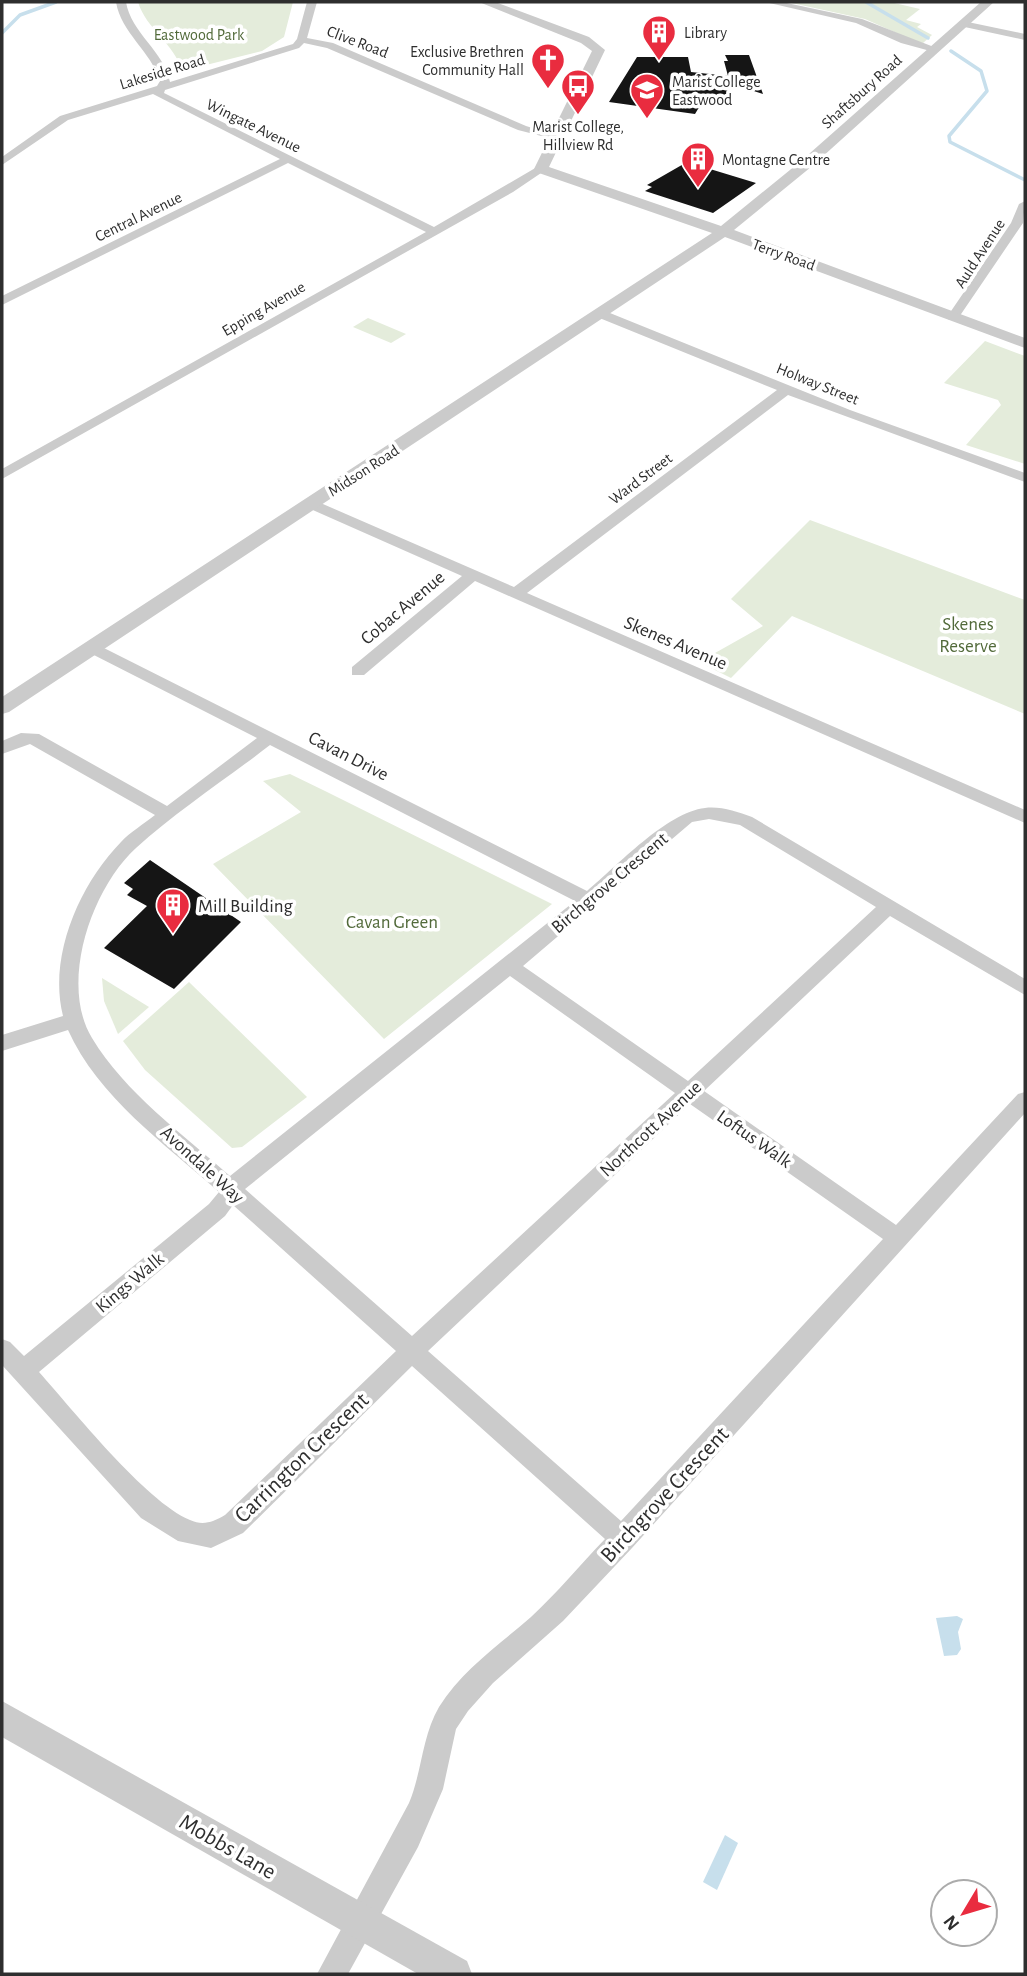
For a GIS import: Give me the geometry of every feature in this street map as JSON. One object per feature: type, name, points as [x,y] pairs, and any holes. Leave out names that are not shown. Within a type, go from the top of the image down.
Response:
[{"type":"street","points":[[121,2],[122,13],[162,65],[165,81],[161,87]]},
{"type":"street","points":[[302,40],[312,2]]},
{"type":"street","points":[[485,2],[585,40],[599,50],[541,169]]},
{"type":"street","points":[[770,2],[859,21],[904,41],[934,49]]},
{"type":"street","name":"Shaftsbury Road","points":[[724,232],[988,2]]},
{"type":"street","points":[[963,24],[1025,37]]},
{"type":"street","name":"Lakeside Road","points":[[2,162],[64,118],[287,50],[302,40]]},
{"type":"street","name":"Clive Road","points":[[302,40],[330,45],[522,128],[557,137]]},
{"type":"street","name":"Wingate Avenue","points":[[161,87],[158,94],[433,231]]},
{"type":"street","name":"Central Avenue","points":[[2,301],[288,159]]},
{"type":"street","name":"Terry Road","points":[[541,169],[724,232],[1025,343]]},
{"type":"street","name":"Epping Avenue","points":[[2,475],[509,190],[541,169]]},
{"type":"street","name":"Auld Avenue","points":[[953,317],[1017,223],[1025,204]]},
{"type":"street","name":"Midson Road","points":[[2,707],[724,232]]},
{"type":"street","name":"Holway Street","points":[[601,314],[786,390],[1025,478]]},
{"type":"street","name":"Ward Street","points":[[515,593],[786,390]]},
{"type":"street","name":"Skenes Avenue","points":[[311,504],[1025,817]]},
{"type":"street","name":"Cobac Avenue","points":[[358,671],[473,575]]},
{"type":"street","name":"Cavan Drive","points":[[92,648],[587,899]]},
{"type":"street","points":[[2,748],[21,739],[33,738],[167,814]]},
{"type":"street","points":[[2,1043],[73,1021],[71,966],[76,937],[89,899],[110,865],[128,845],[268,738]]},
{"type":"street","name":"Birchgrove Crescent","points":[[232,1190],[328,1109],[509,966],[686,818],[703,812],[721,812],[768,834],[1025,988]]},
{"type":"street","name":"Northcott Avenue","points":[[412,1350],[888,907]]},
{"type":"street","name":"Loftus Walk","points":[[509,966],[898,1238]]},
{"type":"street","name":"Avondale Way","points":[[73,1021],[109,1076],[135,1104],[622,1539]]},
{"type":"street","name":"Birchgrove Crescent","points":[[363,1923],[405,1844],[430,1786],[437,1747],[447,1718],[470,1687],[526,1641],[1025,1100]]},
{"type":"street","name":"Kings Walk","points":[[23,1371],[217,1210],[232,1190]]},
{"type":"street","name":"Carrington Crescent","points":[[2,1349],[150,1510],[187,1532],[211,1536],[234,1524],[412,1350]]},
{"type":"street","name":"Mobbs Lane","points":[[2,1718],[454,1974]]},
{"type":"street","points":[[332,1974],[363,1923]]},
{"type":"green space","name":"Eastwood Park","points":[[138,2],[293,2],[284,37],[262,51],[182,71]]},
{"type":"green space","points":[[787,2],[890,2],[920,9],[906,20],[921,24],[917,27],[932,35],[923,43],[917,42],[865,19]]},
{"type":"green space","points":[[368,318],[406,334],[391,343],[353,327]]},
{"type":"green space","points":[[985,341],[1025,356],[1025,464],[966,445],[1001,405],[998,400],[944,383]]},
{"type":"green space","name":"Skenes Reserve","points":[[810,520],[1025,600],[1025,714],[792,616],[731,678],[699,662],[763,626],[731,599]]},
{"type":"green space","name":"Cavan Green","points":[[290,774],[552,904],[384,1039],[213,864],[301,812],[263,781]]},
{"type":"green space","points":[[102,978],[149,1007],[118,1034],[104,1001]]},
{"type":"green space","points":[[189,982],[307,1097],[242,1147],[232,1148],[145,1070],[123,1041]]},
{"type":"water","points":[[957,1616],[963,1619],[958,1632],[961,1649],[957,1655],[944,1656],[936,1618]]},
{"type":"water","points":[[725,1835],[738,1843],[717,1890],[703,1882]]},
{"type":"building","points":[[725,55],[749,55],[763,94],[735,85],[723,106],[701,104],[695,114],[609,102],[637,57],[688,57],[691,72],[728,76],[724,61],[728,61]]},
{"type":"building","name":"Montagne Centre","points":[[687,162],[756,183],[713,213],[645,191],[652,187],[647,185]]},
{"type":"building","name":"Mill Building","points":[[150,860],[241,922],[174,989],[104,948],[147,906],[127,895],[133,889],[124,883]]},
{"type":"waterway","points":[[2,33],[20,15],[56,2]]},
{"type":"waterway","points":[[866,2],[928,38]]},
{"type":"waterway","points":[[951,51],[981,71],[987,91],[949,136],[950,142],[1025,180]]},
{"type":"place","name":"Library","points":[[659,62]]},
{"type":"place","name":"Exclusive Brethren Community Hall","points":[[548,90]]},
{"type":"place","name":"Marist College, Hillview Rd","points":[[578,116]]},
{"type":"place","name":"Marist College Eastwood","points":[[647,120]]},
{"type":"place","name":"Montagne Centre","points":[[698,189]]},
{"type":"place","name":"Mill Building","points":[[173,935]]}]
